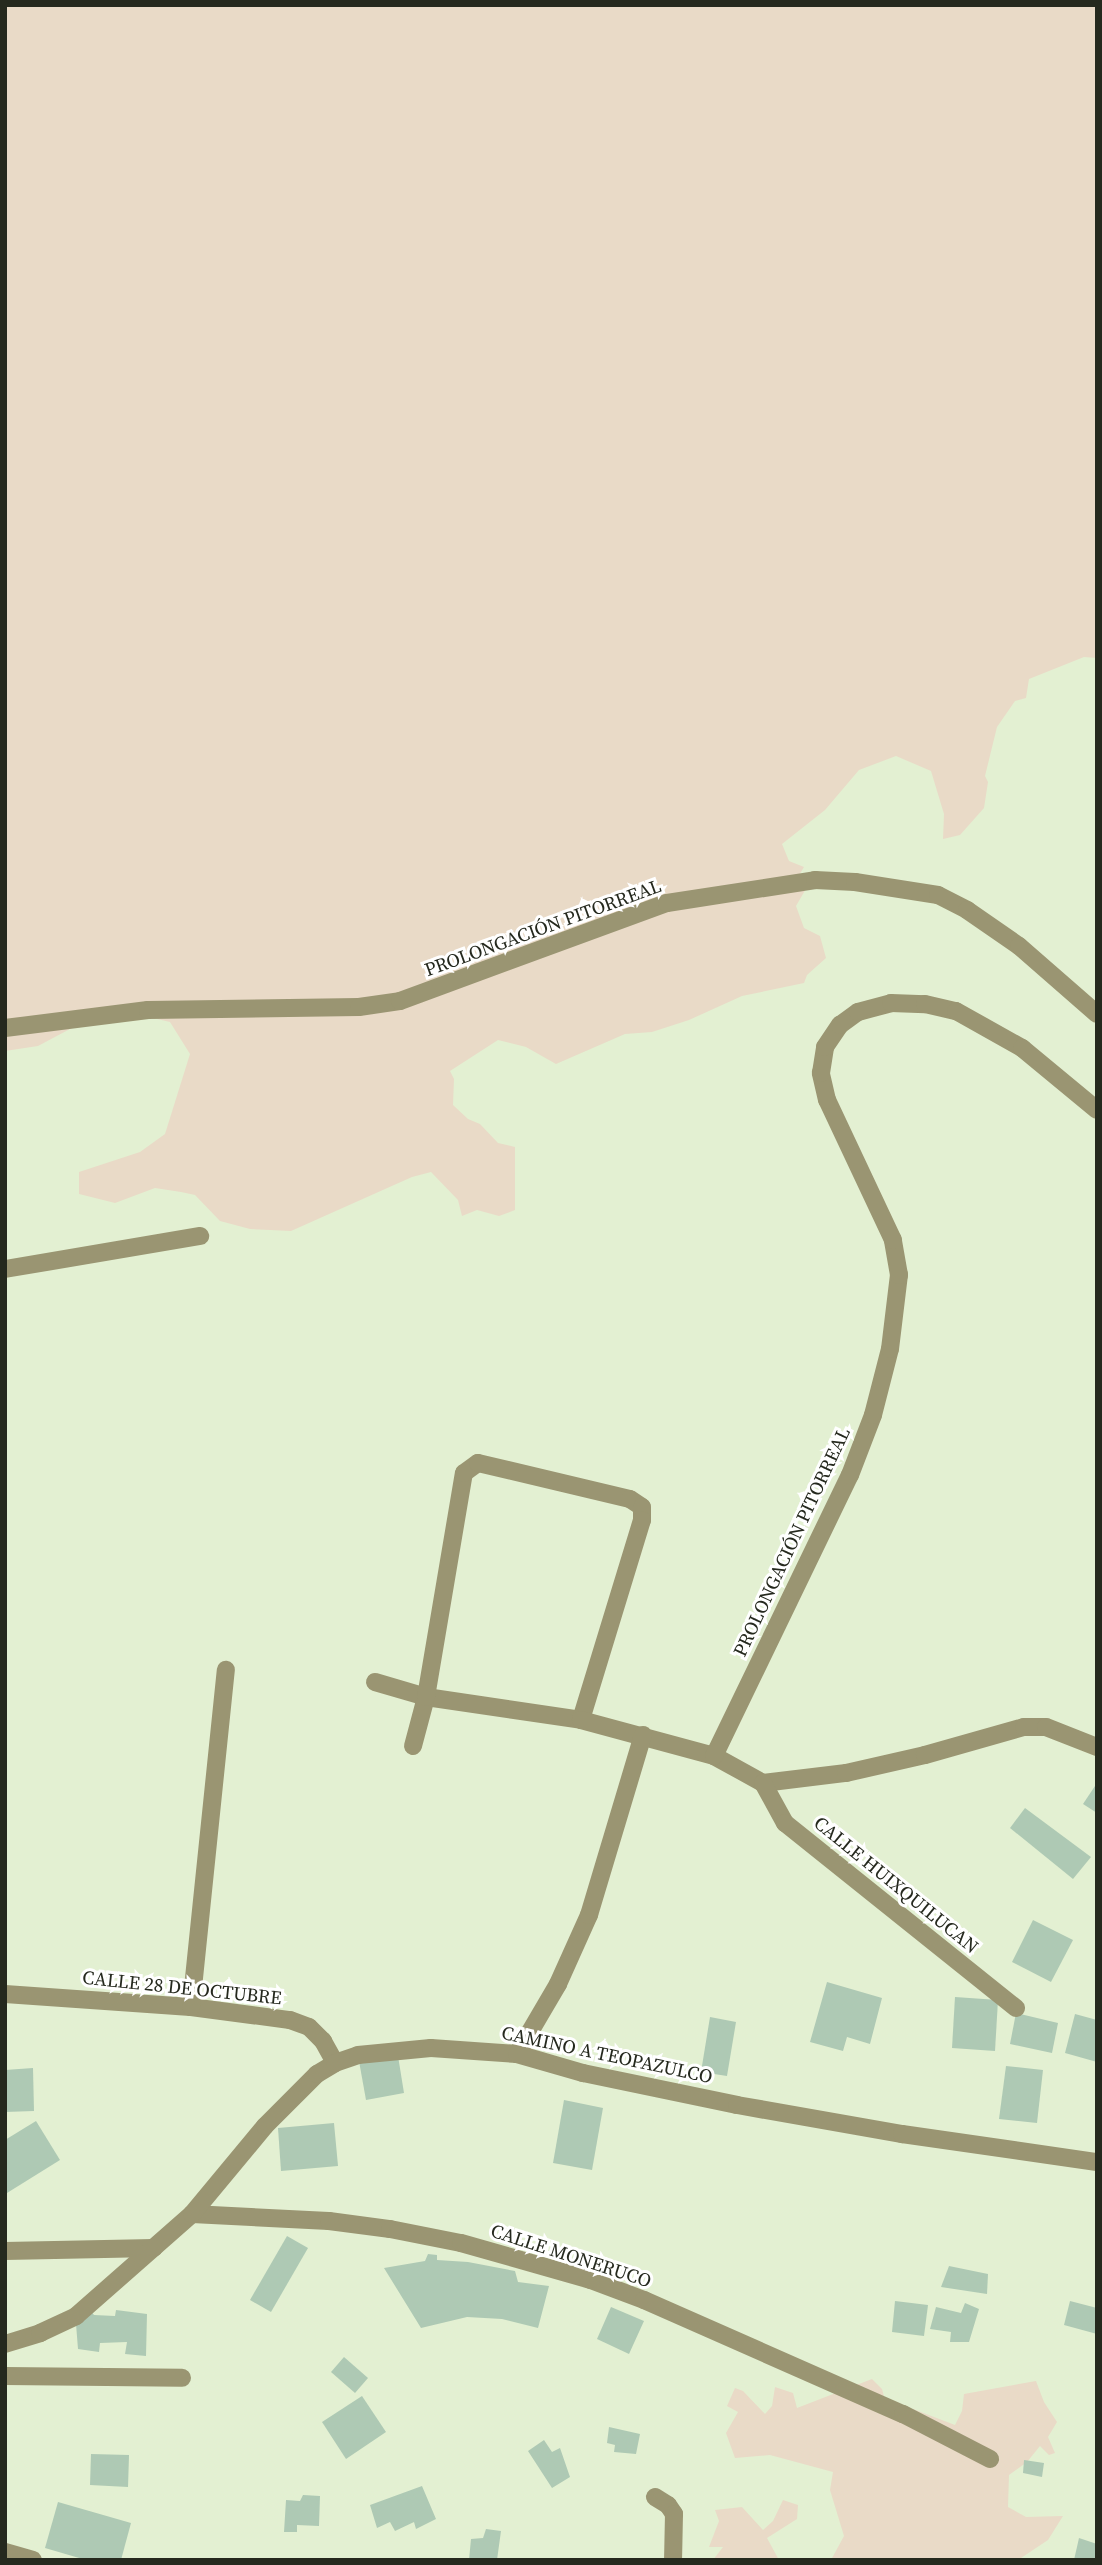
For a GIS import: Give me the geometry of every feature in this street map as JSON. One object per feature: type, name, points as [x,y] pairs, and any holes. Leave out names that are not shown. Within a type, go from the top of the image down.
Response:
[{"type":"street","name":"PROLONGACIÓN PITORREAL","points":[[5,1028],[148,1010],[359,1007],[400,1001],[667,903],[815,880],[878,885],[938,895],[967,910],[1019,946],[1097,1014]]},
{"type":"street","name":"PROLONGACIÓN PITORREAL","points":[[713,1756],[850,1475],[873,1415],[892,1336],[899,1275],[893,1240],[827,1100],[821,1073],[825,1047],[840,1025],[858,1012],[891,1003],[925,1004],[956,1012],[1022,1048],[1097,1110]]},
{"type":"street","points":[[5,1269],[200,1236]]},
{"type":"street","points":[[413,1746],[426,1696],[464,1473],[470,1466],[486,1464],[630,1499],[642,1507],[642,1520],[582,1714]]},
{"type":"street","points":[[191,2007],[226,1670]]},
{"type":"street","points":[[375,1682],[426,1696],[582,1714],[713,1756],[763,1783],[846,1773],[925,1755],[1024,1727],[1046,1727],[1097,1746]]},
{"type":"street","points":[[517,2054],[558,1984],[589,1915],[643,1735]]},
{"type":"street","name":"CALLE HUIXQUILUCAN","points":[[763,1783],[785,1823],[1016,2008]]},
{"type":"street","name":"CALLE 28 DE OCTUBRE","points":[[5,1994],[191,2007],[290,2020],[309,2027],[323,2041],[335,2063]]},
{"type":"street","name":"CAMINO A TEOPAZULCO","points":[[5,2344],[40,2333],[76,2316],[192,2214],[265,2126],[317,2074],[335,2063],[358,2055],[431,2048],[517,2054],[583,2073],[737,2105],[902,2134],[1097,2162]]},
{"type":"street","name":"CALLE MONERUCO","points":[[192,2214],[329,2221],[390,2229],[461,2243],[591,2280],[644,2300],[903,2414],[990,2459]]},
{"type":"street","points":[[5,2251],[154,2248]]},
{"type":"street","points":[[5,2376],[182,2378]]},
{"type":"street","points":[[655,2497],[668,2505],[674,2514],[673,2560]]},
{"type":"street","points":[[5,2552],[33,2560]]},
{"type":"shaded area","points":[[5,5],[1097,5],[1097,658],[1084,657],[1029,679],[1026,698],[1015,701],[997,727],[985,776],[988,782],[984,808],[960,835],[943,839],[944,814],[931,771],[896,756],[859,770],[825,810],[782,844],[789,861],[804,867],[795,882],[807,887],[796,906],[804,928],[820,936],[826,958],[807,975],[804,983],[742,996],[689,1020],[652,1032],[625,1034],[556,1064],[526,1047],[498,1040],[450,1071],[454,1079],[453,1105],[468,1119],[480,1124],[498,1143],[515,1147],[515,1210],[499,1216],[477,1210],[462,1216],[458,1200],[431,1172],[412,1177],[291,1231],[250,1229],[220,1221],[195,1195],[181,1192],[155,1188],[115,1203],[79,1194],[79,1172],[140,1152],[165,1134],[190,1054],[170,1022],[153,1018],[85,1021],[38,1046],[5,1051]]},
{"type":"shaded area","points":[[872,2379],[882,2389],[888,2411],[913,2409],[955,2425],[962,2411],[964,2394],[1036,2381],[1044,2402],[1057,2422],[1048,2437],[1055,2453],[1049,2455],[1040,2446],[1027,2462],[1009,2475],[1008,2507],[1026,2517],[1063,2516],[1048,2540],[1018,2560],[831,2560],[844,2536],[830,2490],[833,2472],[770,2455],[735,2458],[726,2433],[738,2412],[727,2406],[735,2388],[743,2391],[765,2414],[772,2406],[775,2387],[793,2393],[797,2408]]},
{"type":"shaded area","points":[[783,2500],[798,2505],[797,2519],[767,2538],[779,2560],[713,2560],[723,2547],[709,2547],[719,2521],[715,2510],[742,2507],[763,2530],[773,2521]]},
{"type":"building","points":[[1097,1783],[1097,1813],[1083,1804]]},
{"type":"building","points":[[1025,1808],[1091,1857],[1073,1879],[1010,1828]]},
{"type":"building","points":[[1033,1920],[1073,1940],[1051,1982],[1012,1962]]},
{"type":"building","points":[[827,1982],[882,1998],[870,2044],[847,2037],[843,2051],[810,2042]]},
{"type":"building","points":[[955,1997],[998,2000],[995,2051],[952,2048]]},
{"type":"building","points":[[1016,2013],[1058,2023],[1052,2053],[1010,2044]]},
{"type":"building","points":[[1075,2014],[1097,2020],[1097,2062],[1065,2053]]},
{"type":"building","points":[[710,2017],[736,2022],[727,2076],[701,2072]]},
{"type":"building","points":[[398,2056],[404,2093],[366,2100],[359,2061]]},
{"type":"building","points":[[1006,2066],[1043,2070],[1037,2123],[999,2119]]},
{"type":"building","points":[[33,2068],[34,2111],[5,2112],[5,2070]]},
{"type":"building","points":[[564,2100],[603,2108],[592,2170],[553,2163]]},
{"type":"building","points":[[36,2121],[60,2160],[7,2193],[5,2140]]},
{"type":"building","points":[[334,2123],[338,2166],[281,2171],[278,2128]]},
{"type":"building","points":[[287,2236],[308,2248],[271,2312],[250,2300]]},
{"type":"building","points":[[428,2254],[437,2255],[437,2260],[468,2262],[515,2271],[518,2282],[549,2286],[538,2328],[502,2319],[467,2317],[421,2328],[384,2268],[425,2261]]},
{"type":"building","points":[[949,2266],[988,2274],[987,2294],[941,2287]]},
{"type":"building","points":[[895,2301],[928,2305],[924,2336],[892,2332]]},
{"type":"building","points":[[1070,2301],[1097,2308],[1097,2334],[1064,2325]]},
{"type":"building","points":[[965,2303],[979,2309],[969,2342],[950,2342],[951,2332],[930,2329],[936,2307],[961,2313]]},
{"type":"building","points":[[611,2307],[644,2321],[629,2354],[597,2339]]},
{"type":"building","points":[[90,2310],[94,2315],[115,2316],[116,2310],[147,2314],[146,2356],[125,2354],[127,2342],[100,2343],[99,2352],[78,2349],[76,2324]]},
{"type":"building","points":[[344,2357],[368,2378],[355,2393],[331,2372]]},
{"type":"building","points":[[362,2396],[386,2432],[346,2459],[322,2422]]},
{"type":"building","points":[[609,2427],[640,2434],[636,2454],[614,2452],[615,2445],[607,2443]]},
{"type":"building","points":[[544,2440],[552,2452],[560,2448],[570,2477],[552,2488],[528,2451]]},
{"type":"building","points":[[91,2454],[129,2455],[128,2487],[90,2485]]},
{"type":"building","points":[[1024,2460],[1044,2463],[1042,2477],[1023,2473]]},
{"type":"building","points":[[422,2486],[436,2519],[416,2529],[414,2522],[395,2531],[390,2522],[377,2528],[370,2505]]},
{"type":"building","points":[[303,2495],[320,2496],[319,2526],[297,2525],[297,2532],[284,2532],[286,2500],[300,2501]]},
{"type":"building","points":[[58,2502],[131,2523],[121,2560],[86,2560],[45,2548]]},
{"type":"building","points":[[486,2529],[501,2531],[497,2560],[469,2560],[471,2539],[483,2538]]},
{"type":"building","points":[[1079,2538],[1097,2544],[1097,2560],[1074,2560]]}]
